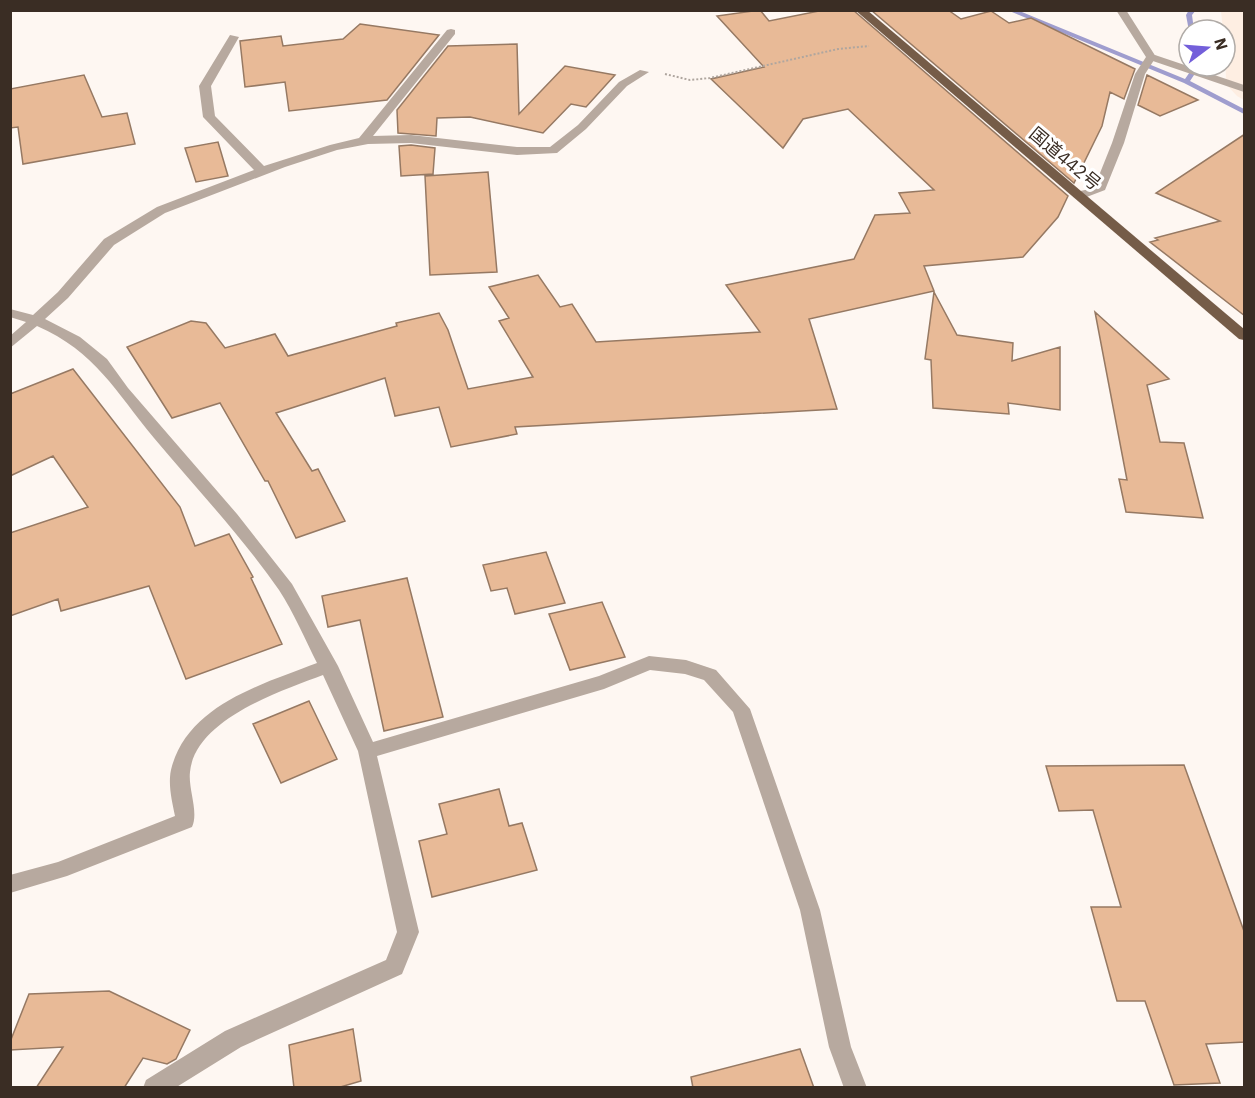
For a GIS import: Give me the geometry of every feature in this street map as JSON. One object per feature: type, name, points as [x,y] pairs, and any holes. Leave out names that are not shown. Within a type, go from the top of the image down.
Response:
[{"type":"highway","name":"国道442号","points":[[861,10],[1245,336]]},
{"type":"street","points":[[1121,10],[1151,57],[1245,90]]},
{"type":"street","points":[[363,141],[451,32]]},
{"type":"street","points":[[234,37],[205,86],[209,117],[262,171]]},
{"type":"street","points":[[1080,195],[1099,190],[1118,143],[1140,74],[1151,57]]},
{"type":"street","points":[[10,344],[63,294],[109,242],[161,210],[262,171],[334,147],[382,138],[411,139],[517,152],[553,150],[582,127],[623,84],[644,72]]},
{"type":"street","points":[[10,313],[37,319],[77,340],[115,375],[122,390],[231,518],[286,588],[329,666],[367,751],[408,932],[394,967],[233,1039],[154,1088]]},
{"type":"street","points":[[367,751],[604,682],[649,663],[686,667],[710,675],[741,709],[810,910],[840,1047],[856,1088]]},
{"type":"street","points":[[10,884],[60,870],[185,821],[180,769],[186,749],[213,719],[258,693],[329,666]]},
{"type":"path","points":[[644,72],[660,72],[690,80],[710,78],[838,50],[896,40]]},
{"type":"shaded area","points":[[1221,11],[1244,11],[1244,100],[1226,84],[1226,78],[1237,78],[1237,18],[1222,18]]},
{"type":"building","points":[[760,10],[769,21],[824,10],[853,10],[1068,196],[1058,217],[1023,257],[924,266],[934,291],[809,319],[837,409],[515,427],[517,434],[451,447],[439,407],[395,416],[385,378],[276,413],[312,471],[318,469],[345,521],[296,538],[268,481],[265,481],[220,403],[172,418],[127,347],[191,321],[206,323],[225,348],[275,334],[288,356],[397,326],[396,323],[439,313],[448,330],[468,389],[533,377],[499,321],[509,318],[489,287],[538,275],[560,307],[572,304],[596,342],[760,332],[726,285],[854,259],[875,215],[910,213],[899,193],[934,190],[848,109],[803,119],[783,148],[711,79],[764,67],[717,16]]},
{"type":"building","points":[[871,10],[948,10],[961,19],[991,11],[1009,23],[1031,18],[1135,69],[1124,99],[1110,92],[1102,126],[1074,183]]},
{"type":"building","points":[[360,24],[439,35],[387,100],[289,111],[285,82],[245,87],[240,41],[281,36],[283,46],[343,39]]},
{"type":"building","points":[[517,44],[519,114],[565,66],[615,75],[586,107],[571,104],[543,133],[470,117],[437,118],[436,136],[398,133],[397,110],[448,46]]},
{"type":"building","points":[[84,75],[102,117],[127,113],[135,144],[23,164],[18,127],[10,128],[10,89]]},
{"type":"building","points":[[1147,75],[1198,100],[1160,116],[1138,105]]},
{"type":"building","points":[[1245,134],[1245,316],[1150,242],[1158,240],[1155,238],[1220,221],[1156,193]]},
{"type":"building","points":[[218,142],[228,176],[196,182],[185,148]]},
{"type":"building","points":[[399,146],[435,148],[433,174],[401,176]]},
{"type":"building","points":[[488,172],[497,272],[430,275],[425,176]]},
{"type":"building","points":[[934,292],[957,335],[1013,343],[1012,361],[1060,347],[1060,410],[1008,403],[1009,414],[933,408],[931,360],[925,359]]},
{"type":"building","points":[[1095,312],[1169,379],[1147,385],[1160,442],[1184,443],[1203,518],[1126,512],[1119,479],[1127,480]]},
{"type":"building","points":[[73,369],[180,507],[195,546],[229,534],[253,577],[251,578],[282,644],[186,679],[149,586],[61,611],[58,599],[10,616],[10,533],[88,507],[53,456],[10,476],[10,394]]},
{"type":"building","points":[[546,552],[565,603],[515,614],[507,588],[491,591],[483,565]]},
{"type":"building","points":[[407,578],[443,717],[384,731],[360,620],[328,627],[322,596]]},
{"type":"building","points":[[602,602],[625,657],[570,670],[549,614]]},
{"type":"building","points":[[309,701],[337,759],[281,783],[253,724]]},
{"type":"building","points":[[1184,765],[1245,934],[1245,1042],[1206,1044],[1220,1083],[1174,1085],[1145,1001],[1117,1001],[1091,907],[1121,907],[1093,810],[1059,811],[1046,766]]},
{"type":"building","points":[[499,789],[509,826],[522,823],[537,870],[432,897],[419,841],[447,834],[439,804]]},
{"type":"building","points":[[109,991],[190,1030],[176,1059],[167,1064],[143,1058],[124,1088],[36,1088],[63,1047],[10,1050],[10,1042],[29,994]]},
{"type":"building","points":[[353,1029],[361,1081],[337,1088],[294,1088],[289,1045]]},
{"type":"building","points":[[800,1049],[814,1088],[693,1088],[691,1077]]},
{"type":"waterway","points":[[1010,10],[1186,82]]},
{"type":"waterway","points":[[1189,18],[1193,10]]},
{"type":"waterway","points":[[1186,82],[1189,78]]},
{"type":"waterway","points":[[1186,82],[1244,112]]}]
